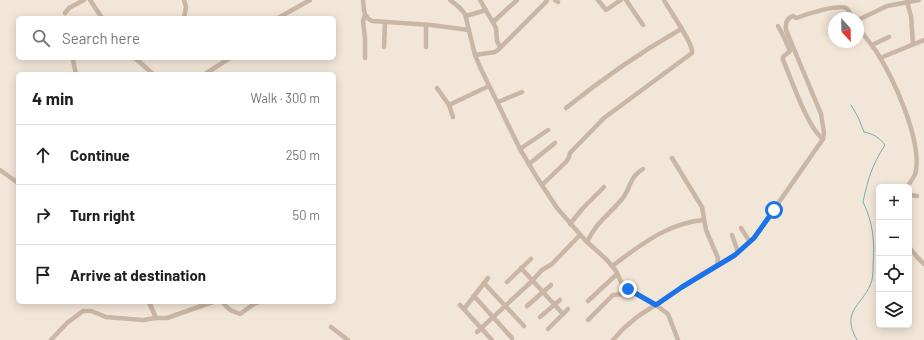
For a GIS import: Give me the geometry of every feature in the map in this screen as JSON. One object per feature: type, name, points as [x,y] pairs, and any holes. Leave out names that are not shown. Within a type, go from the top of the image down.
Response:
[{"type":"street","points":[[65,13],[69,8],[84,0]]},
{"type":"street","points":[[90,0],[101,16]]},
{"type":"street","points":[[184,0],[186,7],[184,16]]},
{"type":"street","points":[[282,16],[310,0]]},
{"type":"street","points":[[362,0],[365,15],[367,19],[372,21],[385,23],[426,24],[469,30]]},
{"type":"street","points":[[450,0],[462,9],[466,16],[476,55],[489,86],[520,149],[557,208],[580,235],[607,260],[621,282],[628,289],[668,314],[678,340]]},
{"type":"street","points":[[487,0],[481,2],[496,28],[497,41],[500,47]]},
{"type":"street","points":[[493,22],[517,0]]},
{"type":"street","points":[[476,55],[494,52],[547,0]]},
{"type":"street","points":[[598,0],[606,10],[622,0]]},
{"type":"street","points":[[626,0],[643,25]]},
{"type":"street","points":[[542,185],[566,162],[570,153],[604,118],[692,53],[693,50],[690,42],[664,0]]},
{"type":"street","points":[[864,17],[887,6],[919,0]]},
{"type":"street","points":[[907,2],[911,16],[913,44]]},
{"type":"street","points":[[613,340],[623,328],[653,304],[717,265],[749,240],[754,238],[777,206],[824,133],[821,114],[786,27],[786,22],[794,16],[796,18],[815,11],[844,7],[849,12]]},
{"type":"street","points":[[466,16],[486,10]]},
{"type":"street","points":[[365,15],[363,21],[365,58]]},
{"type":"street","points":[[384,47],[385,23]]},
{"type":"street","points":[[426,24],[426,46]]},
{"type":"street","points":[[778,26],[790,51],[783,57],[783,60],[811,126],[820,137]]},
{"type":"street","points":[[566,108],[615,71],[653,45],[681,29]]},
{"type":"street","points":[[864,33],[874,44],[882,57],[914,135],[916,172],[909,184]]},
{"type":"street","points":[[874,44],[888,37]]},
{"type":"street","points":[[882,57],[924,40]]},
{"type":"street","points":[[73,60],[76,72]]},
{"type":"street","points":[[138,60],[151,72]]},
{"type":"street","points":[[208,72],[226,60]]},
{"type":"street","points":[[449,105],[489,86]]},
{"type":"street","points":[[437,88],[449,105],[453,117]]},
{"type":"street","points":[[498,102],[522,92]]},
{"type":"street","points":[[520,149],[548,130]]},
{"type":"street","points":[[529,164],[555,143]]},
{"type":"street","points":[[672,158],[702,207],[708,237],[718,258],[717,265]]},
{"type":"street","points":[[587,242],[592,231],[622,199],[634,177],[643,169]]},
{"type":"street","points":[[0,170],[16,182]]},
{"type":"street","points":[[570,224],[583,208],[604,187]]},
{"type":"street","points":[[912,195],[916,196]]},
{"type":"street","points":[[612,266],[662,232],[689,222],[704,220]]},
{"type":"street","points":[[741,228],[749,240]]},
{"type":"street","points":[[477,332],[506,306],[542,270],[552,264],[580,235]]},
{"type":"street","points":[[732,235],[737,250]]},
{"type":"street","points":[[912,251],[924,264]]},
{"type":"street","points":[[507,282],[531,259]]},
{"type":"street","points":[[521,268],[563,314]]},
{"type":"street","points":[[588,301],[617,274]]},
{"type":"street","points":[[488,278],[474,296],[462,307],[492,340]]},
{"type":"street","points":[[484,283],[524,326]]},
{"type":"street","points":[[527,306],[551,286]]},
{"type":"street","points":[[588,320],[613,295],[623,294],[628,289]]},
{"type":"street","points":[[474,296],[512,338]]},
{"type":"street","points":[[540,318],[560,300]]},
{"type":"street","points":[[150,304],[156,318]]},
{"type":"street","points":[[51,340],[67,323],[83,310],[90,310],[102,316],[143,320],[167,318],[207,304]]},
{"type":"street","points":[[224,304],[230,310],[238,314],[243,313],[252,304]]},
{"type":"street","points":[[548,329],[568,309]]},
{"type":"street","points":[[331,327],[348,340]]},
{"type":"waterway","points":[[851,105],[864,132],[876,136],[885,145],[871,172],[863,202],[871,225],[874,257],[873,274],[869,288],[852,314],[852,330],[857,340]]},
{"type":"route","points":[[628,289],[650,303],[656,305],[702,274],[735,255],[754,238],[774,210]]}]
